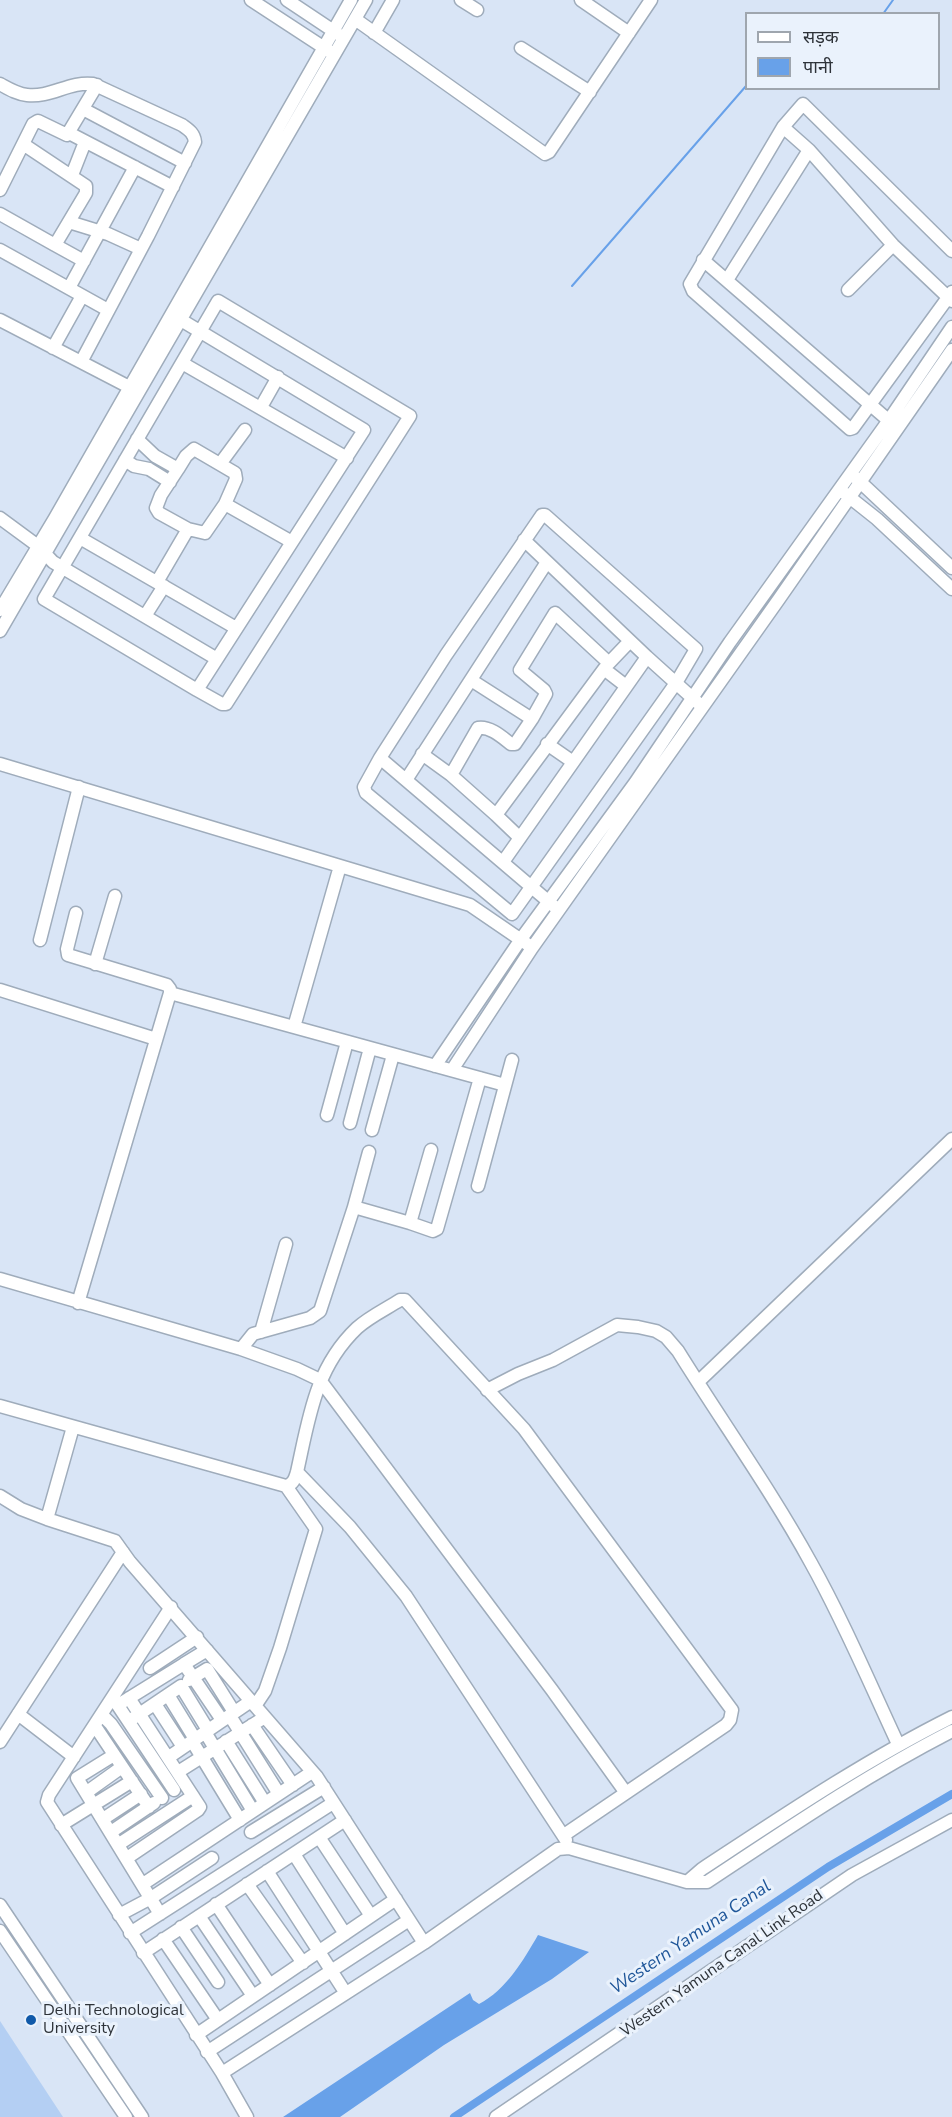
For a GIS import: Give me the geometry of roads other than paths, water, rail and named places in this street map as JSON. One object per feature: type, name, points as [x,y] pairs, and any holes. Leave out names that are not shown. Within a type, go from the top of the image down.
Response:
[{"type":"street","points":[[251,0],[335,55]]},
{"type":"street","points":[[286,0],[344,38]]},
{"type":"street","points":[[0,631],[41,550],[176,317],[351,0]]},
{"type":"street","points":[[176,317],[366,0]]},
{"type":"street","points":[[374,33],[393,0]]},
{"type":"street","points":[[461,0],[477,10]]},
{"type":"street","points":[[581,0],[629,33]]},
{"type":"street","points":[[355,20],[544,154],[549,152],[651,0]]},
{"type":"street","points":[[521,48],[590,92]]},
{"type":"street","points":[[2,90],[38,95],[80,83],[97,85],[182,125],[191,131],[195,142],[81,362]]},
{"type":"street","points":[[69,133],[97,85]]},
{"type":"street","points":[[783,127],[809,150],[893,245],[951,297],[854,428],[849,429],[691,290],[690,281],[783,127],[802,104],[805,104],[952,251]]},
{"type":"street","points":[[83,109],[184,163]]},
{"type":"street","points":[[2,182],[33,124],[38,121],[64,134],[69,133],[173,187]]},
{"type":"street","points":[[72,175],[86,142]]},
{"type":"street","points":[[23,144],[84,183],[87,189],[55,245]]},
{"type":"street","points":[[727,280],[809,150]]},
{"type":"street","points":[[69,288],[135,167]]},
{"type":"street","points":[[0,214],[84,261]]},
{"type":"street","points":[[69,222],[141,249]]},
{"type":"street","points":[[848,290],[893,245]]},
{"type":"street","points":[[0,250],[108,310]]},
{"type":"street","points":[[703,260],[893,424]]},
{"type":"street","points":[[54,348],[82,296]]},
{"type":"street","points":[[219,301],[410,416],[229,701],[222,704],[44,599],[182,363],[219,301]]},
{"type":"street","points":[[176,317],[364,428],[364,432],[197,690]]},
{"type":"street","points":[[0,320],[134,390]]},
{"type":"street","points":[[435,1066],[521,939],[550,902],[730,642],[856,478],[893,424],[952,327]]},
{"type":"street","points":[[893,424],[952,350]]},
{"type":"street","points":[[182,363],[347,458]]},
{"type":"street","points":[[261,407],[278,377]]},
{"type":"street","points":[[220,464],[245,430]]},
{"type":"street","points":[[137,439],[154,456],[178,469]]},
{"type":"street","points":[[194,449],[236,475],[225,504],[205,533],[188,529],[159,513],[156,508],[178,469],[186,456],[194,449]]},
{"type":"street","points":[[125,460],[134,466],[149,469],[170,482]]},
{"type":"street","points":[[856,478],[952,568]]},
{"type":"street","points":[[844,493],[877,519],[952,589]]},
{"type":"street","points":[[452,1070],[532,948],[779,599],[844,493]]},
{"type":"street","points":[[225,504],[292,542]]},
{"type":"street","points":[[545,515],[695,647],[695,652],[676,683],[514,913],[510,913],[366,794],[364,787],[380,758],[539,517],[545,515]]},
{"type":"street","points":[[0,518],[62,568],[217,658]]},
{"type":"street","points":[[145,616],[188,529]]},
{"type":"street","points":[[80,538],[236,628]]},
{"type":"street","points":[[524,540],[702,707]]},
{"type":"street","points":[[0,610],[41,550]]},
{"type":"street","points":[[406,780],[547,562]]},
{"type":"street","points":[[451,775],[478,728],[483,727],[490,730],[511,744],[515,744],[532,719],[546,694],[520,670],[555,613],[626,686]]},
{"type":"street","points":[[496,815],[606,666],[630,641]]},
{"type":"street","points":[[503,862],[647,657]]},
{"type":"street","points":[[471,680],[532,719]]},
{"type":"street","points":[[547,744],[573,762]]},
{"type":"street","points":[[422,754],[451,775],[520,838]]},
{"type":"street","points":[[380,758],[559,911]]},
{"type":"street","points":[[0,764],[470,905],[532,948]]},
{"type":"street","points":[[40,940],[79,787]]},
{"type":"street","points":[[294,1027],[340,866]]},
{"type":"street","points":[[95,964],[115,896]]},
{"type":"street","points":[[76,912],[66,953],[167,985],[170,989],[78,1303]]},
{"type":"street","points":[[0,990],[156,1039]]},
{"type":"street","points":[[170,993],[506,1085]]},
{"type":"street","points":[[327,1115],[347,1042]]},
{"type":"street","points":[[350,1123],[370,1048]]},
{"type":"street","points":[[372,1130],[393,1055]]},
{"type":"street","points":[[478,1186],[512,1060]]},
{"type":"street","points":[[354,1207],[433,1231],[438,1229],[480,1078]]},
{"type":"street","points":[[698,1382],[952,1139]]},
{"type":"street","points":[[410,1223],[431,1150]]},
{"type":"street","points":[[249,1341],[310,1318],[320,1311],[354,1207],[369,1152]]},
{"type":"street","points":[[249,1341],[286,1244]]},
{"type":"street","points":[[0,1279],[78,1303],[249,1341],[320,1380],[552,1690],[626,1793]]},
{"type":"street","points":[[286,1486],[293,1482],[297,1472],[320,1380],[329,1363],[359,1326],[402,1300],[524,1429],[732,1710],[730,1720],[726,1725],[564,1835]]},
{"type":"street","points":[[487,1390],[518,1374],[548,1363],[570,1349],[621,1324],[651,1329],[666,1337],[678,1351],[755,1470],[810,1561],[898,1744]]},
{"type":"street","points":[[0,1406],[286,1486],[316,1529],[265,1691],[253,1703],[229,1716],[169,1756]]},
{"type":"street","points":[[47,1519],[73,1427]]},
{"type":"street","points":[[297,1472],[350,1527],[406,1596],[564,1835],[569,1848]]},
{"type":"street","points":[[0,1496],[21,1509],[115,1541],[207,1650],[229,1716]]},
{"type":"street","points":[[0,1742],[123,1552]]},
{"type":"street","points":[[171,1607],[115,1702],[94,1726],[49,1795],[47,1802],[222,2073],[247,2117]]},
{"type":"street","points":[[150,1668],[197,1637]]},
{"type":"street","points":[[115,1702],[129,1698],[207,1650]]},
{"type":"street","points":[[184,1664],[229,1716],[279,1794]]},
{"type":"street","points":[[213,1666],[253,1703],[312,1772],[424,1942]]},
{"type":"street","points":[[129,1721],[194,1676],[213,1666]]},
{"type":"street","points":[[181,1686],[200,1758],[240,1820]]},
{"type":"street","points":[[168,1695],[196,1738]]},
{"type":"street","points":[[127,1858],[198,1810],[199,1806],[169,1756],[129,1698]]},
{"type":"street","points":[[115,1702],[174,1790]]},
{"type":"street","points":[[155,1704],[196,1738],[215,1748],[253,1811]]},
{"type":"street","points":[[18,1714],[74,1757]]},
{"type":"street","points":[[102,1715],[111,1724],[162,1798]]},
{"type":"street","points":[[111,1832],[174,1790],[182,1777],[200,1758],[265,1717]]},
{"type":"street","points":[[687,1882],[721,1856],[844,1776],[898,1744],[952,1717]]},
{"type":"street","points":[[252,1725],[293,1785]]},
{"type":"street","points":[[94,1726],[149,1807]]},
{"type":"street","points":[[222,2073],[424,1942],[558,1849],[569,1848],[687,1882],[707,1882],[853,1786],[952,1731]]},
{"type":"street","points":[[226,1741],[265,1803]]},
{"type":"street","points":[[77,1778],[114,1755]]},
{"type":"street","points":[[87,1792],[122,1767]]},
{"type":"street","points":[[143,1884],[312,1772]]},
{"type":"street","points":[[64,1773],[77,1778],[87,1792],[160,1914]]},
{"type":"street","points":[[61,1825],[132,1781]]},
{"type":"street","points":[[251,1832],[324,1788]]},
{"type":"street","points":[[104,1819],[141,1794]]},
{"type":"street","points":[[119,1844],[193,1796]]},
{"type":"street","points":[[130,1933],[333,1803]]},
{"type":"street","points":[[143,1953],[345,1820]]},
{"type":"street","name":"Western Yamuna Canal Link Road","points":[[496,2117],[852,1875],[952,1820]]},
{"type":"street","points":[[319,1837],[371,1916]]},
{"type":"street","points":[[294,1854],[345,1934]]},
{"type":"street","points":[[119,1915],[151,1898],[212,1858]]},
{"type":"street","points":[[267,1871],[345,1992]]},
{"type":"street","points":[[247,1884],[303,1963]]},
{"type":"street","points":[[196,2035],[396,1899]]},
{"type":"street","points":[[216,1904],[270,1985]]},
{"type":"street","points":[[0,1905],[142,2117]]},
{"type":"street","points":[[199,1916],[253,1996]]},
{"type":"street","points":[[207,2052],[409,1920]]},
{"type":"street","points":[[181,1928],[218,1982]]},
{"type":"street","points":[[0,1931],[126,2117]]},
{"type":"street","points":[[163,1939],[218,2020]]},
{"type":"water","points":[[538,1935],[589,1952],[552,1979],[444,2045],[340,2117],[283,2117],[470,1993],[473,2000],[479,2004],[489,1998],[513,1974]]},
{"type":"waterway","points":[[884,12],[893,0]]},
{"type":"waterway","points":[[572,286],[745,87]]},
{"type":"waterway","name":"Western Yamuna Canal","points":[[454,2117],[828,1867],[952,1794]]},
{"type":"place","name":"Delhi Technological University","points":[[31,2020]]}]
